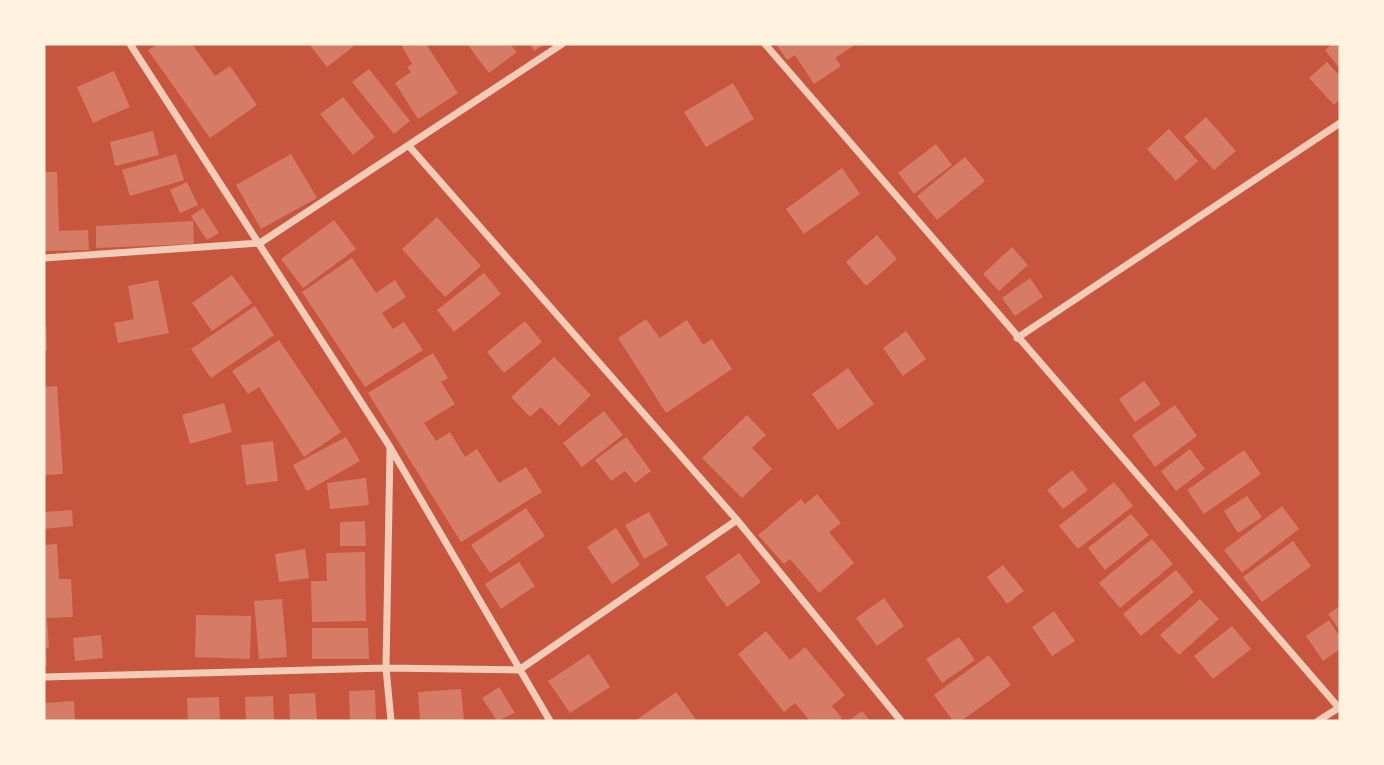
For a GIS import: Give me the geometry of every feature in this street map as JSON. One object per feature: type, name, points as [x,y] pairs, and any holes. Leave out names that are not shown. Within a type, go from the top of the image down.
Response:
[{"type":"street","points":[[130,44],[390,447],[551,721]]},
{"type":"street","points":[[44,258],[260,243],[562,44]]},
{"type":"street","points":[[765,44],[1340,708],[1318,721]]},
{"type":"street","points":[[1017,338],[1340,123]]},
{"type":"street","points":[[409,146],[737,520],[901,721]]},
{"type":"street","points":[[390,447],[386,668],[391,721]]},
{"type":"street","points":[[44,677],[386,668],[519,670],[737,520]]},
{"type":"building","points":[[158,44],[192,44],[215,76],[230,66],[257,105],[210,138],[148,50]]},
{"type":"building","points":[[309,44],[352,44],[354,46],[327,67]]},
{"type":"building","points":[[401,44],[426,44],[458,93],[418,119],[395,83],[411,72],[407,67],[412,64]]},
{"type":"building","points":[[467,44],[510,44],[517,52],[489,73]]},
{"type":"building","points":[[530,44],[545,44],[534,51]]},
{"type":"building","points":[[776,44],[856,44],[835,58],[841,66],[814,84],[795,55],[787,60]]},
{"type":"building","points":[[1332,44],[1340,44],[1340,69],[1325,50]]},
{"type":"building","points":[[1327,62],[1340,76],[1340,99],[1334,105],[1309,78]]},
{"type":"building","points":[[369,69],[410,121],[394,134],[352,82]]},
{"type":"building","points":[[114,71],[130,107],[93,123],[77,87]]},
{"type":"building","points":[[733,83],[754,119],[706,147],[684,112]]},
{"type":"building","points":[[343,97],[375,137],[353,155],[320,114]]},
{"type":"building","points":[[1206,117],[1236,151],[1214,170],[1184,137]]},
{"type":"building","points":[[1169,129],[1198,161],[1176,181],[1147,149]]},
{"type":"building","points":[[153,131],[159,155],[115,166],[110,142]]},
{"type":"building","points":[[936,144],[952,165],[914,194],[898,173]]},
{"type":"building","points":[[176,154],[184,180],[130,196],[122,170]]},
{"type":"building","points":[[291,154],[317,198],[261,229],[236,185]]},
{"type":"building","points":[[965,157],[985,181],[937,220],[917,196]]},
{"type":"building","points":[[842,168],[860,194],[804,234],[786,209]]},
{"type":"building","points":[[44,172],[57,172],[59,231],[88,230],[89,250],[44,251]]},
{"type":"building","points":[[187,182],[198,205],[180,213],[170,190]]},
{"type":"building","points":[[203,208],[219,233],[207,240],[191,216]]},
{"type":"building","points":[[437,217],[481,266],[445,297],[402,249]]},
{"type":"building","points":[[334,220],[356,249],[303,288],[281,259]]},
{"type":"building","points":[[193,221],[194,244],[96,248],[96,226]]},
{"type":"building","points":[[877,235],[897,259],[866,286],[846,262]]},
{"type":"building","points":[[1012,247],[1028,265],[999,291],[983,274]]},
{"type":"building","points":[[352,258],[376,293],[395,280],[406,297],[382,313],[393,329],[404,322],[423,350],[365,387],[302,292]]},
{"type":"building","points":[[484,273],[501,294],[454,332],[437,310]]},
{"type":"building","points":[[232,275],[252,303],[212,331],[192,303]]},
{"type":"building","points":[[1030,278],[1043,297],[1015,316],[1002,298]]},
{"type":"building","points":[[158,280],[169,333],[118,343],[114,323],[134,319],[128,286]]},
{"type":"building","points":[[255,306],[274,335],[211,378],[191,349]]},
{"type":"building","points":[[646,319],[660,338],[687,320],[703,345],[712,339],[732,369],[666,413],[618,338]]},
{"type":"building","points":[[525,321],[542,342],[504,373],[487,352]]},
{"type":"building","points":[[46,325],[47,350],[44,351],[44,326]]},
{"type":"building","points":[[906,331],[926,359],[903,376],[883,348]]},
{"type":"building","points":[[279,340],[341,432],[304,457],[259,387],[248,394],[232,371]]},
{"type":"building","points":[[433,353],[448,378],[441,382],[455,404],[424,423],[436,441],[450,432],[465,457],[477,449],[499,483],[526,467],[542,492],[461,542],[368,393]]},
{"type":"building","points":[[554,357],[591,395],[559,426],[541,407],[530,417],[511,397]]},
{"type":"building","points":[[848,368],[874,404],[838,430],[812,394]]},
{"type":"building","points":[[1144,381],[1161,404],[1135,422],[1119,399]]},
{"type":"building","points":[[57,386],[63,474],[44,475],[44,387]]},
{"type":"building","points":[[224,403],[232,432],[190,444],[182,415]]},
{"type":"building","points":[[1175,405],[1197,436],[1155,467],[1132,435]]},
{"type":"building","points":[[604,411],[623,435],[582,467],[563,443]]},
{"type":"building","points":[[747,415],[766,435],[752,448],[772,469],[742,498],[702,458]]},
{"type":"building","points":[[346,437],[360,461],[307,491],[293,465]]},
{"type":"building","points":[[626,437],[651,471],[635,483],[625,471],[611,481],[595,460]]},
{"type":"building","points":[[273,441],[278,481],[246,485],[241,445]]},
{"type":"building","points":[[1190,449],[1205,469],[1176,491],[1161,471]]},
{"type":"building","points":[[1244,450],[1261,474],[1204,514],[1187,490]]},
{"type":"building","points":[[1072,470],[1088,490],[1063,509],[1047,490]]},
{"type":"building","points":[[366,478],[369,505],[330,509],[327,483]]},
{"type":"building","points":[[1114,482],[1133,506],[1078,549],[1059,526]]},
{"type":"building","points":[[817,494],[841,523],[829,532],[854,563],[819,593],[790,559],[784,564],[758,535],[801,499],[805,504]]},
{"type":"building","points":[[1247,496],[1262,517],[1238,533],[1224,511]]},
{"type":"building","points":[[1282,506],[1299,529],[1242,573],[1224,550]]},
{"type":"building","points":[[526,508],[545,536],[490,573],[471,545]]},
{"type":"building","points":[[72,510],[73,526],[44,529],[44,512]]},
{"type":"building","points":[[649,512],[668,545],[644,559],[625,525]]},
{"type":"building","points":[[1131,514],[1149,535],[1105,570],[1088,548]]},
{"type":"building","points":[[365,521],[366,546],[340,546],[340,522]]},
{"type":"building","points":[[616,528],[640,565],[612,584],[587,547]]},
{"type":"building","points":[[1152,539],[1173,564],[1120,608],[1099,583]]},
{"type":"building","points":[[1293,541],[1311,566],[1262,602],[1243,577]]},
{"type":"building","points":[[57,544],[59,579],[71,579],[73,617],[47,618],[49,648],[46,648],[47,666],[44,666],[44,545]]},
{"type":"building","points":[[305,549],[309,578],[279,582],[275,554]]},
{"type":"building","points":[[365,552],[366,621],[312,622],[311,581],[327,581],[326,553]]},
{"type":"building","points":[[739,553],[761,582],[727,607],[705,577]]},
{"type":"building","points":[[519,562],[535,586],[501,609],[485,584]]},
{"type":"building","points":[[1003,565],[1024,591],[1007,604],[987,577]]},
{"type":"building","points":[[1176,570],[1194,592],[1141,636],[1123,614]]},
{"type":"building","points":[[884,598],[904,626],[877,646],[856,618]]},
{"type":"building","points":[[282,599],[287,657],[259,659],[254,601]]},
{"type":"building","points":[[1200,599],[1219,619],[1179,655],[1160,635]]},
{"type":"building","points":[[1340,606],[1340,631],[1328,614]]},
{"type":"building","points":[[1054,611],[1075,641],[1052,656],[1032,627]]},
{"type":"building","points":[[196,615],[251,616],[250,659],[195,657]]},
{"type":"building","points":[[1329,620],[1340,637],[1340,649],[1323,661],[1306,636]]},
{"type":"building","points":[[1232,626],[1251,649],[1213,679],[1194,656]]},
{"type":"building","points":[[312,628],[368,628],[369,659],[312,659]]},
{"type":"building","points":[[766,631],[790,660],[805,647],[845,695],[832,706],[842,718],[838,721],[810,721],[795,703],[784,712],[738,654]]},
{"type":"building","points":[[101,635],[103,658],[75,661],[73,638]]},
{"type":"building","points":[[959,637],[975,660],[942,683],[926,659]]},
{"type":"building","points":[[589,654],[610,687],[570,713],[548,681]]},
{"type":"building","points":[[989,655],[1011,685],[961,721],[953,721],[934,695]]},
{"type":"building","points":[[499,687],[515,713],[497,721],[482,698]]},
{"type":"building","points":[[461,689],[464,721],[420,721],[418,692]]},
{"type":"building","points":[[375,690],[376,721],[350,721],[349,691]]},
{"type":"building","points":[[676,692],[697,721],[635,721]]},
{"type":"building","points":[[315,693],[317,721],[290,721],[289,694]]},
{"type":"building","points":[[273,696],[274,721],[246,721],[245,697]]},
{"type":"building","points":[[219,697],[220,721],[188,721],[187,698]]},
{"type":"building","points":[[74,701],[75,721],[44,721],[44,703]]},
{"type":"building","points":[[862,711],[870,721],[848,721]]}]
